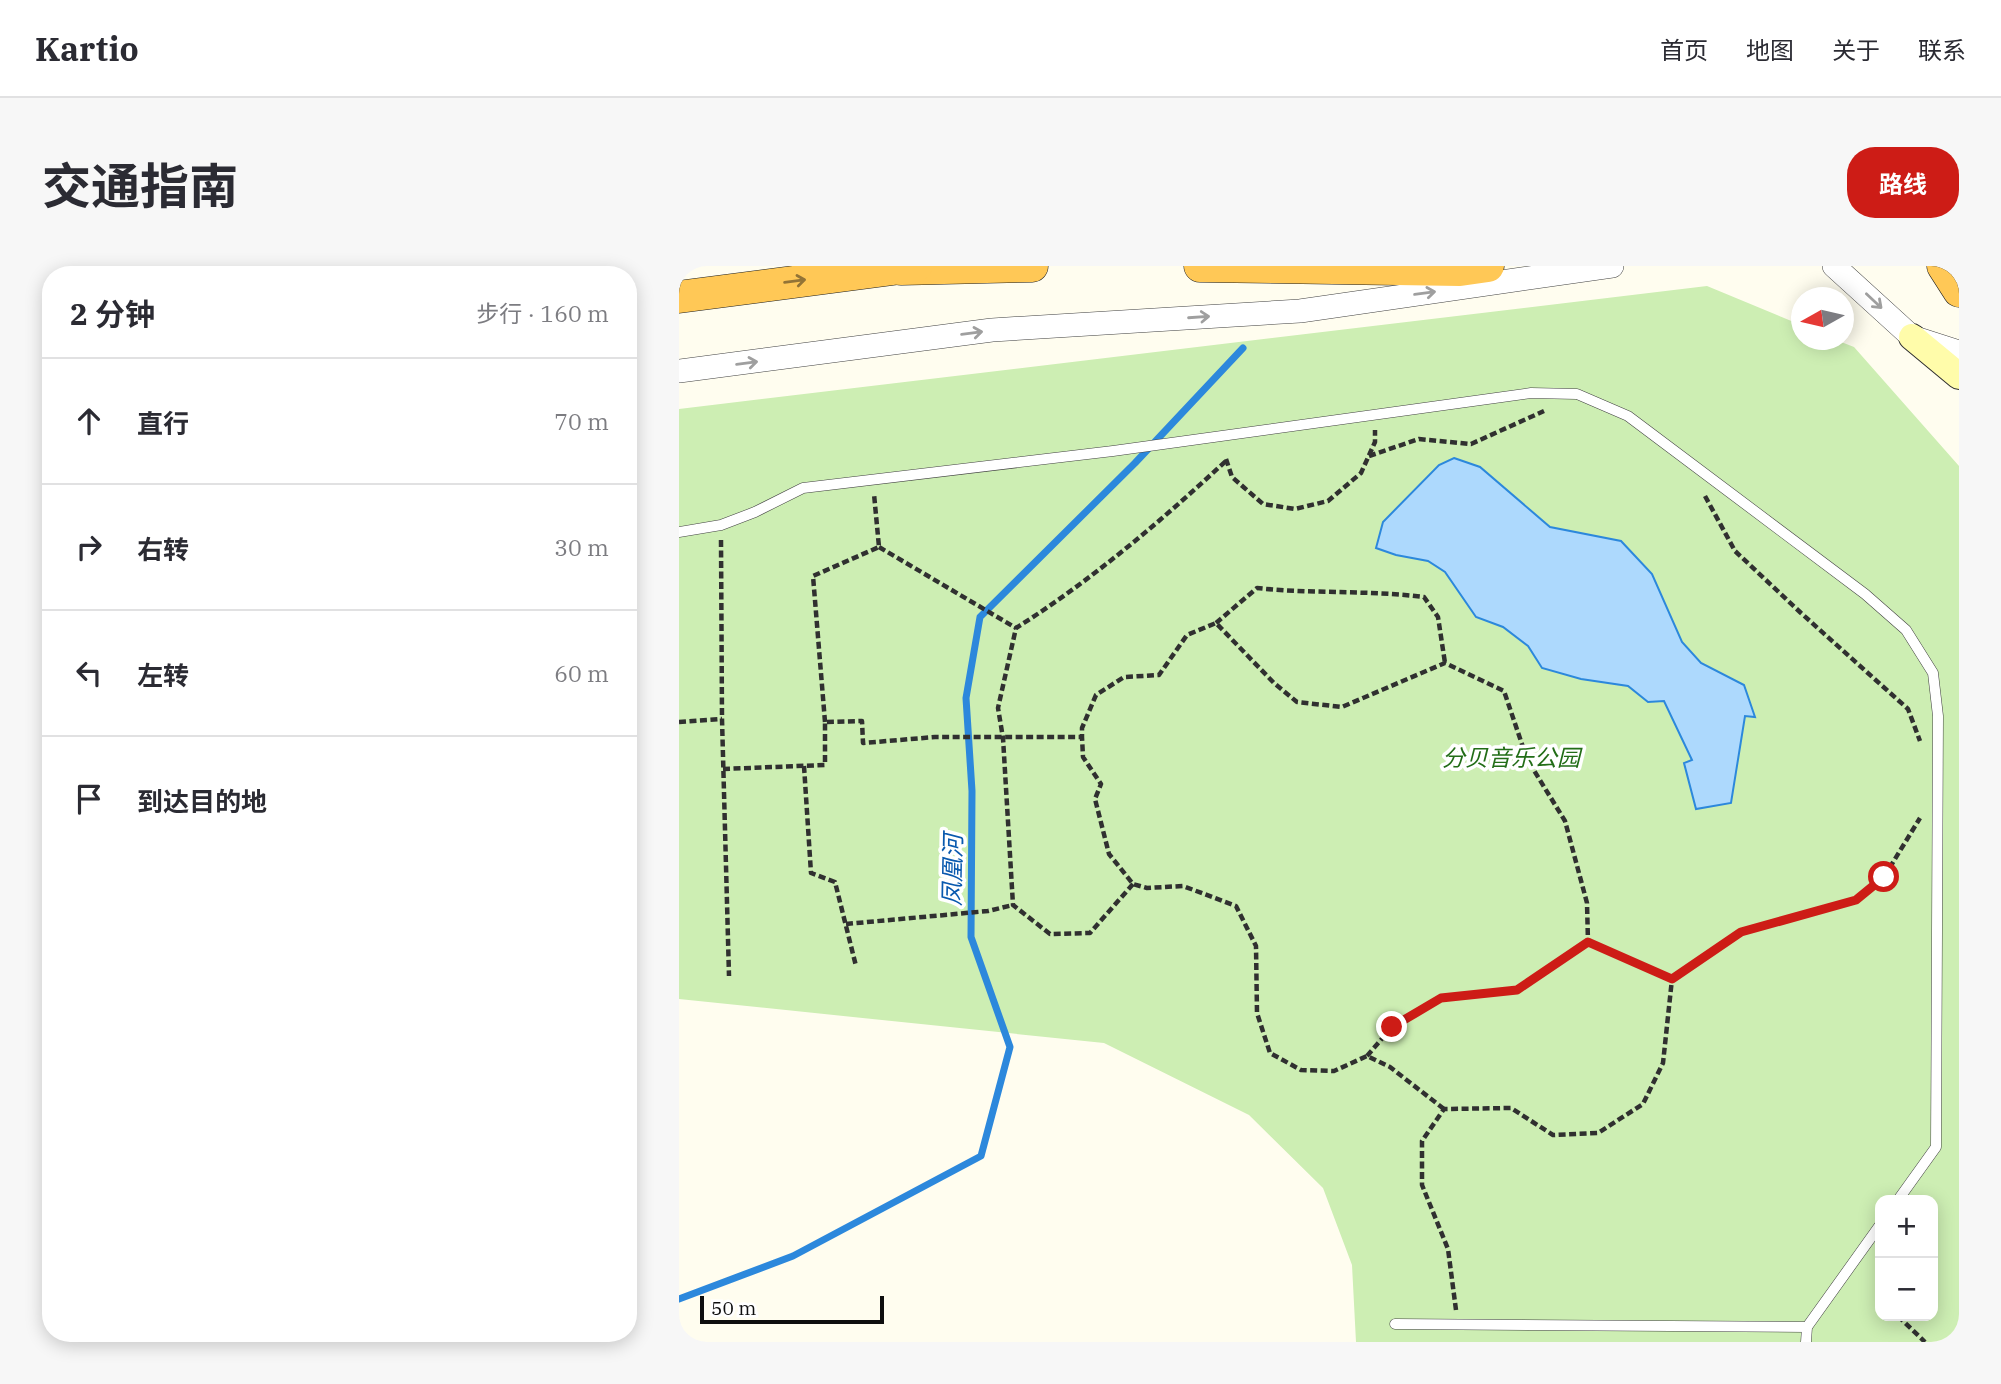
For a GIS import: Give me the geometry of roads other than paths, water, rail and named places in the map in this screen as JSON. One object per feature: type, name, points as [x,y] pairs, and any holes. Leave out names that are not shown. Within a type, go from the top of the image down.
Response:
[{"type":"highway","points":[[679,296],[908,267],[1032,266]]},
{"type":"highway","points":[[1201,266],[1460,270],[1488,266]]},
{"type":"highway","points":[[1943,266],[1959,291]]},
{"type":"highway","points":[[679,304],[755,286]]},
{"type":"main road","points":[[1912,337],[1959,376]]},
{"type":"street","points":[[679,371],[992,330],[1300,311],[1612,266]]},
{"type":"street","points":[[1835,266],[1912,337],[1959,352]]},
{"type":"lane","points":[[679,532],[721,525],[755,512],[803,488],[1113,451],[1213,435],[1531,393],[1577,394],[1628,416],[1865,594],[1906,631],[1933,673],[1938,716],[1936,1147],[1902,1195]]},
{"type":"lane","points":[[1807,1342],[1807,1327],[1875,1232]]},
{"type":"lane","points":[[1395,1325],[1807,1327]]},
{"type":"water","points":[[1454,458],[1480,467],[1550,527],[1621,541],[1652,574],[1682,642],[1701,663],[1744,685],[1755,717],[1745,716],[1731,803],[1696,809],[1684,763],[1692,760],[1664,701],[1648,702],[1628,686],[1581,679],[1542,668],[1528,646],[1503,627],[1476,617],[1445,572],[1428,561],[1376,548],[1383,522],[1439,465]]},
{"type":"waterway","name":"凤凰河","points":[[679,1299],[793,1256],[981,1156],[1010,1047],[971,937],[972,791],[966,698],[980,617],[1135,463],[1243,348]]},
{"type":"park label","name":"分贝音乐公园","points":[[1511,757]]}]
